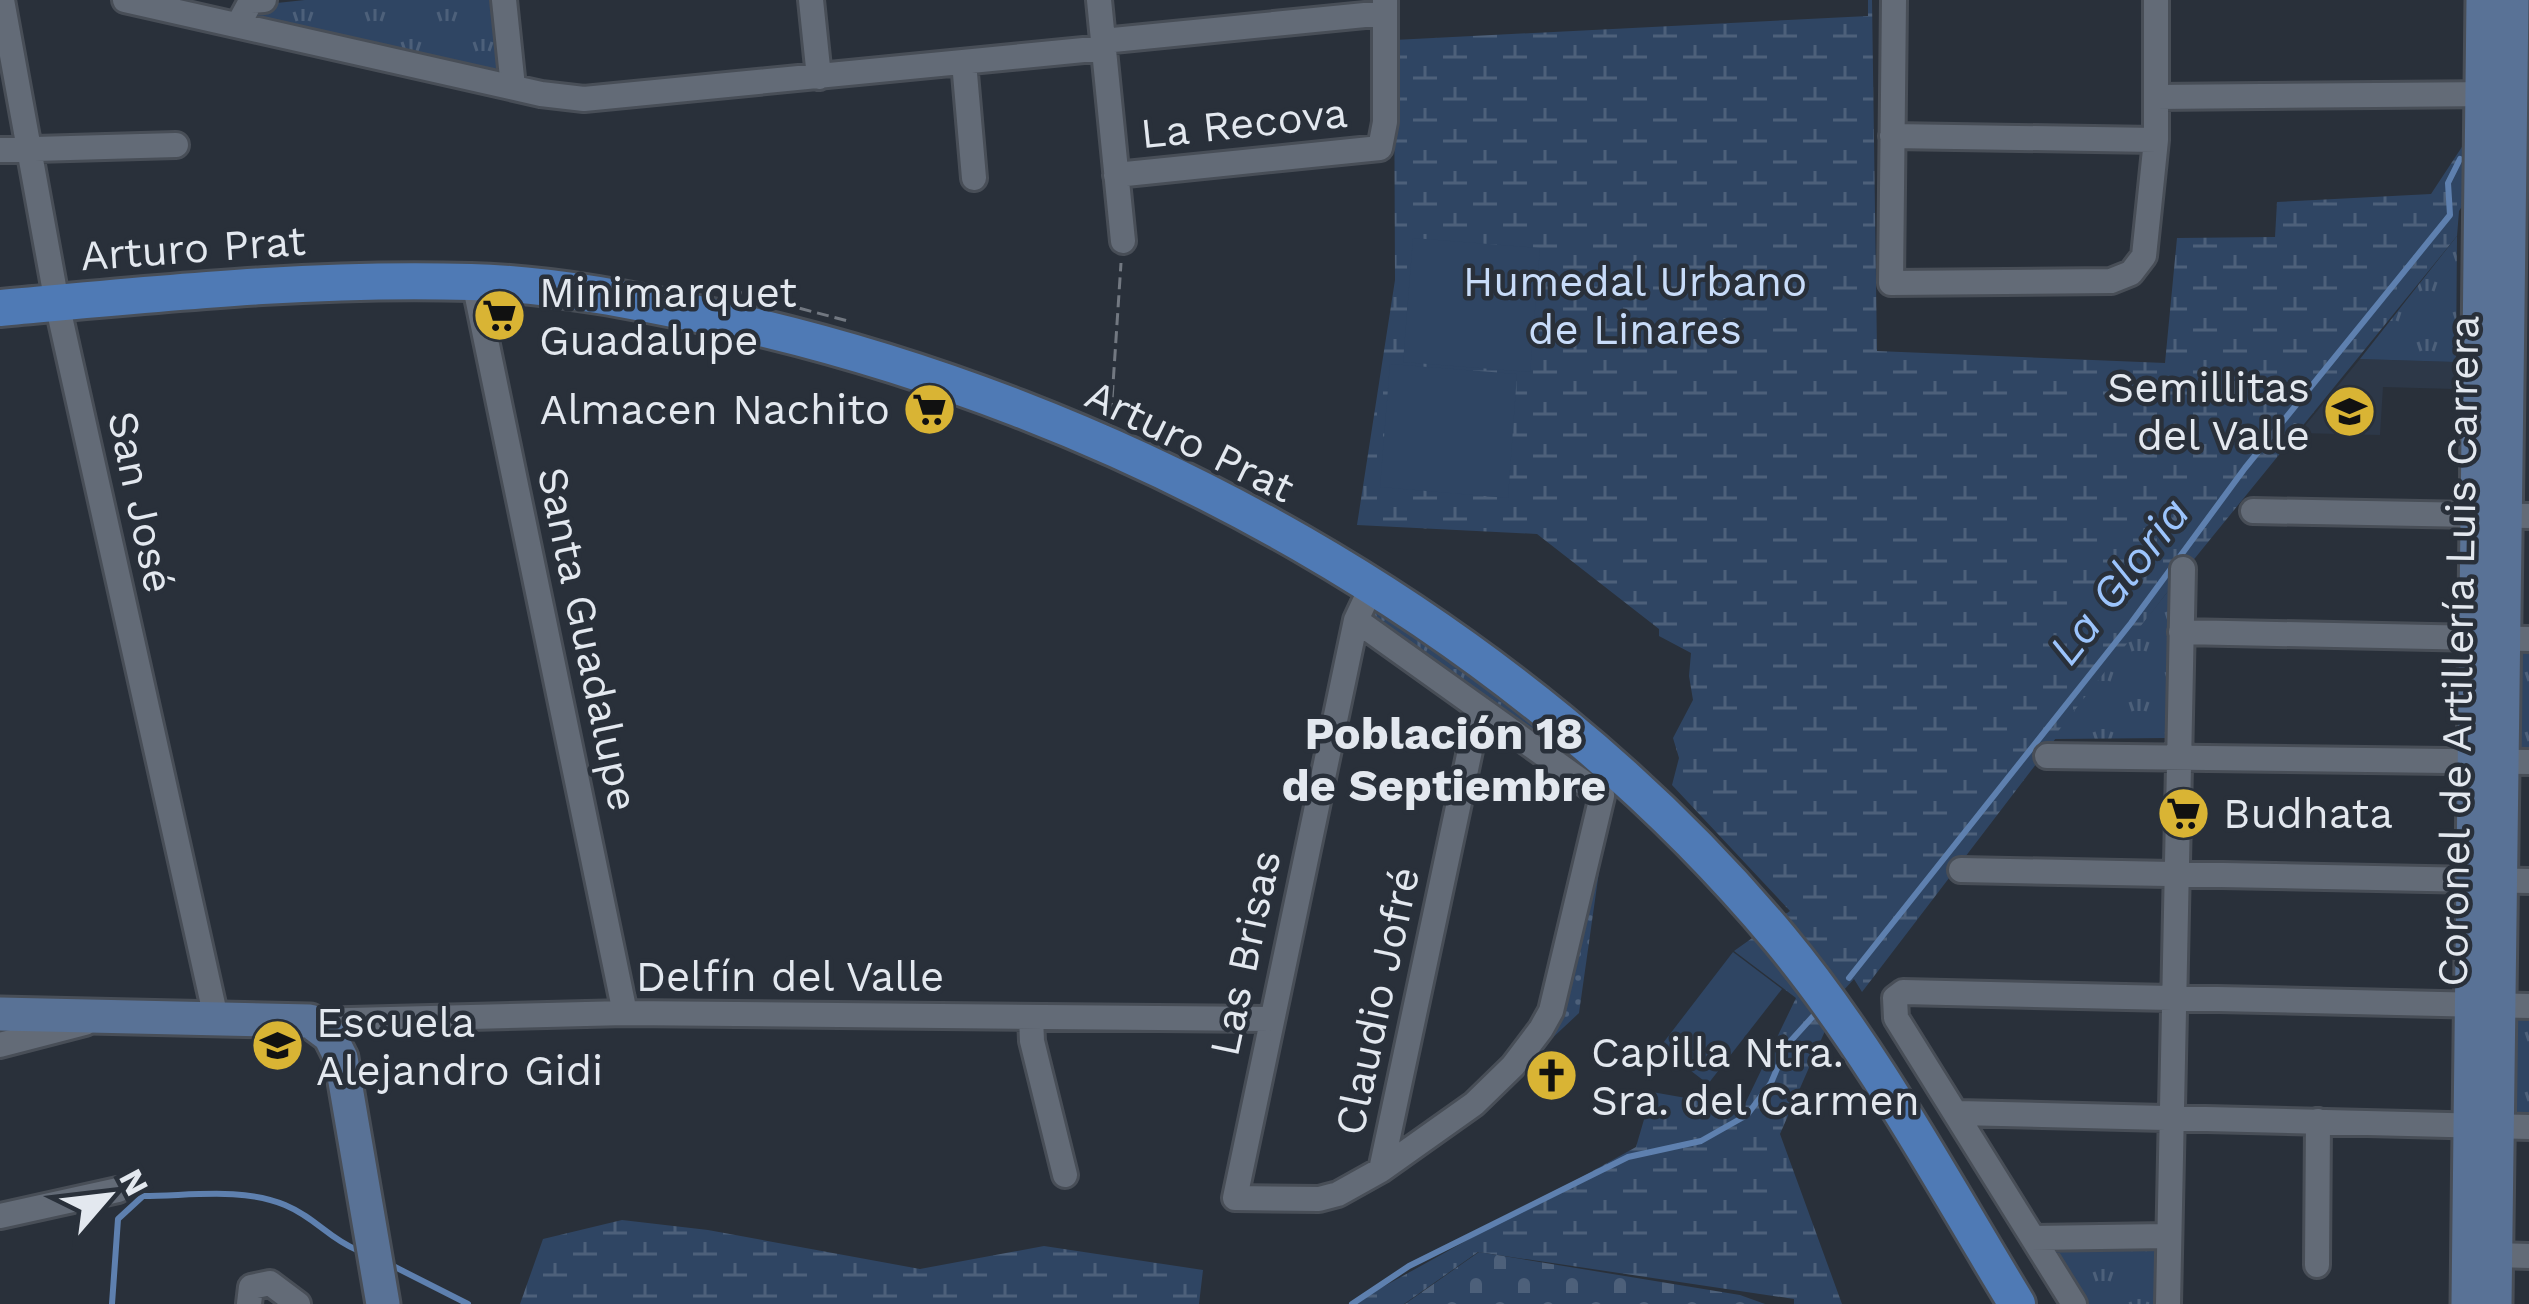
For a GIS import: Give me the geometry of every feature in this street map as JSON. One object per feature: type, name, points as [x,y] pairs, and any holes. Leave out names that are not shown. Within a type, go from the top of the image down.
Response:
[{"type":"main road","name":"Arturo Prat","points":[[0,308],[287,285],[474,281],[686,312],[825,345],[1016,409],[1263,524],[1372,586],[1462,645],[1556,717],[1678,828],[1760,916],[1848,1031],[2017,1304]]},
{"type":"street","name":"San José","points":[[2,0],[57,303],[215,1018]]},
{"type":"street","points":[[125,0],[561,97],[603,98],[964,62],[1385,6]]},
{"type":"street","points":[[238,26],[250,1],[264,0]]},
{"type":"street","points":[[503,0],[513,87]]},
{"type":"street","points":[[811,0],[819,77]]},
{"type":"street","points":[[1099,0],[1123,241]]},
{"type":"street","points":[[1894,0],[1891,283],[2111,280],[2131,273],[2144,256],[2156,140],[2156,0]]},
{"type":"street","name":"Coronel de Artillería Luis Carrera","points":[[2483,0],[2512,114],[2506,268]]},
{"type":"street","name":"Coronel de Artillería Luis Carrera","points":[[2495,1304],[2512,1256],[2499,1126],[2512,0]]},
{"type":"street","name":"La Recova","points":[[1116,175],[1380,148],[1385,122],[1385,6]]},
{"type":"street","points":[[964,62],[974,178]]},
{"type":"street","points":[[2156,97],[2512,114]]},
{"type":"street","points":[[1892,136],[2156,140]]},
{"type":"street","points":[[0,150],[176,145]]},
{"type":"street","name":"Santa Guadalupe","points":[[474,281],[626,1013]]},
{"type":"street","points":[[2253,511],[2504,516]]},
{"type":"street","points":[[2168,1304],[2183,569]]},
{"type":"street","name":"Las Brisas","points":[[1372,586],[1356,620],[1235,1198],[1319,1198],[1338,1194],[1381,1170]]},
{"type":"street","points":[[1356,620],[1602,796],[1551,1011],[1541,1029],[1514,1066],[1483,1096],[1381,1170]]},
{"type":"street","points":[[2181,632],[2503,638]]},
{"type":"street","name":"Claudio Jofré","points":[[1381,1170],[1479,708]]},
{"type":"street","points":[[2047,756],[2502,761]]},
{"type":"street","points":[[1961,870],[2501,881]]},
{"type":"street","points":[[2074,1304],[1896,1018],[1894,998],[1912,990],[2500,1005]]},
{"type":"street","name":"Delfín del Valle","points":[[310,1021],[626,1013],[1270,1019]]},
{"type":"street","points":[[0,1014],[310,1021],[330,1036],[341,1058],[383,1304]]},
{"type":"street","points":[[0,1045],[111,1016]]},
{"type":"street","points":[[1031,1017],[1032,1041],[1064,1175]]},
{"type":"street","points":[[1958,1114],[2499,1126]]},
{"type":"street","points":[[2318,1121],[2318,1264]]},
{"type":"street","name":"Coronel de Artillería Luis Carrera","points":[[2468,1304],[2499,1126]]},
{"type":"street","points":[[0,1216],[118,1190]]},
{"type":"street","points":[[2033,1238],[2168,1236]]},
{"type":"street","points":[[249,1304],[251,1287],[270,1283],[298,1304]]},
{"type":"path","points":[[1111,429],[1123,241]]},
{"type":"path","points":[[722,289],[849,321]]},
{"type":"shaded area","name":"Semillitas del Valle","points":[[2360,359],[2456,362],[2454,389],[2383,387],[2380,435],[2299,433]]},
{"type":"green space","points":[[305,0],[491,0],[500,76],[257,16],[258,5]]},
{"type":"green space","name":"Humedal Urbano de Linares","points":[[1868,0],[1872,0],[1877,351],[2165,363],[2177,238],[2275,237],[2277,202],[2431,194],[2529,45],[2529,101],[2459,211],[2457,236],[2169,590],[1862,992],[1854,979],[1842,992],[1780,1134],[1842,1304],[1794,1304],[1794,1299],[1478,1252],[1404,1304],[1352,1304],[1636,1147],[1652,1092],[1743,1108],[1796,998],[1734,951],[1790,911],[1672,785],[1679,758],[1673,738],[1693,700],[1691,653],[1659,636],[1659,629],[1537,534],[1357,525],[1395,280],[1394,40],[1868,16]]},
{"type":"green space","points":[[2457,236],[2456,362],[2360,359]]},
{"type":"green space","points":[[1413,238],[1540,248],[1530,372],[1403,362]]},
{"type":"green space","points":[[1390,364],[1517,374],[1508,498],[1380,487]]},
{"type":"green space","points":[[2169,590],[2167,738],[2052,739]]},
{"type":"green space","points":[[1373,608],[1510,697],[1605,777],[1599,783],[1368,620]]},
{"type":"green space","points":[[2519,649],[2529,649],[2529,751],[2517,751]]},
{"type":"green space","points":[[1607,815],[1579,1013],[1484,1102],[1531,1050]]},
{"type":"green space","points":[[1733,952],[1782,989],[1708,1084],[1660,1047]]},
{"type":"green space","points":[[2514,1017],[2529,1017],[2529,1115],[2514,1115]]},
{"type":"green space","points":[[622,1220],[708,1230],[920,1269],[1044,1246],[1203,1270],[1199,1304],[520,1304],[543,1239]]},
{"type":"green space","points":[[2158,1248],[2156,1304],[2078,1304],[2044,1249]]},
{"type":"green space","points":[[1479,1252],[1740,1295],[1765,1304],[1405,1304]]},
{"type":"waterway","name":"La Gloria","points":[[1849,978],[2131,623],[2245,468],[2450,215],[2448,183],[2460,159]]},
{"type":"waterway","points":[[1352,1304],[1409,1266],[1628,1157],[1701,1141],[1747,1115],[1771,1083],[1787,1045],[1816,1013]]},
{"type":"waterway","points":[[112,1304],[118,1219],[143,1196],[233,1194],[268,1199],[296,1210],[357,1250]]},
{"type":"waterway","points":[[393,1266],[468,1304]]},
{"type":"place","name":"Minimarquet Guadalupe","points":[[500,316]]},
{"type":"place","name":"Almacen Nachito","points":[[929,409]]},
{"type":"place","name":"Semillitas del Valle","points":[[2349,411]]},
{"type":"place","name":"Budhata","points":[[2184,813]]},
{"type":"place","name":"Escuela Alejandro Gidi","points":[[277,1046]]},
{"type":"place","name":"Capilla Ntra. Sra. del Carmen","points":[[1552,1076]]},
{"type":"district","name":"Población 18 de Septiembre","points":[[1444,759]]}]
